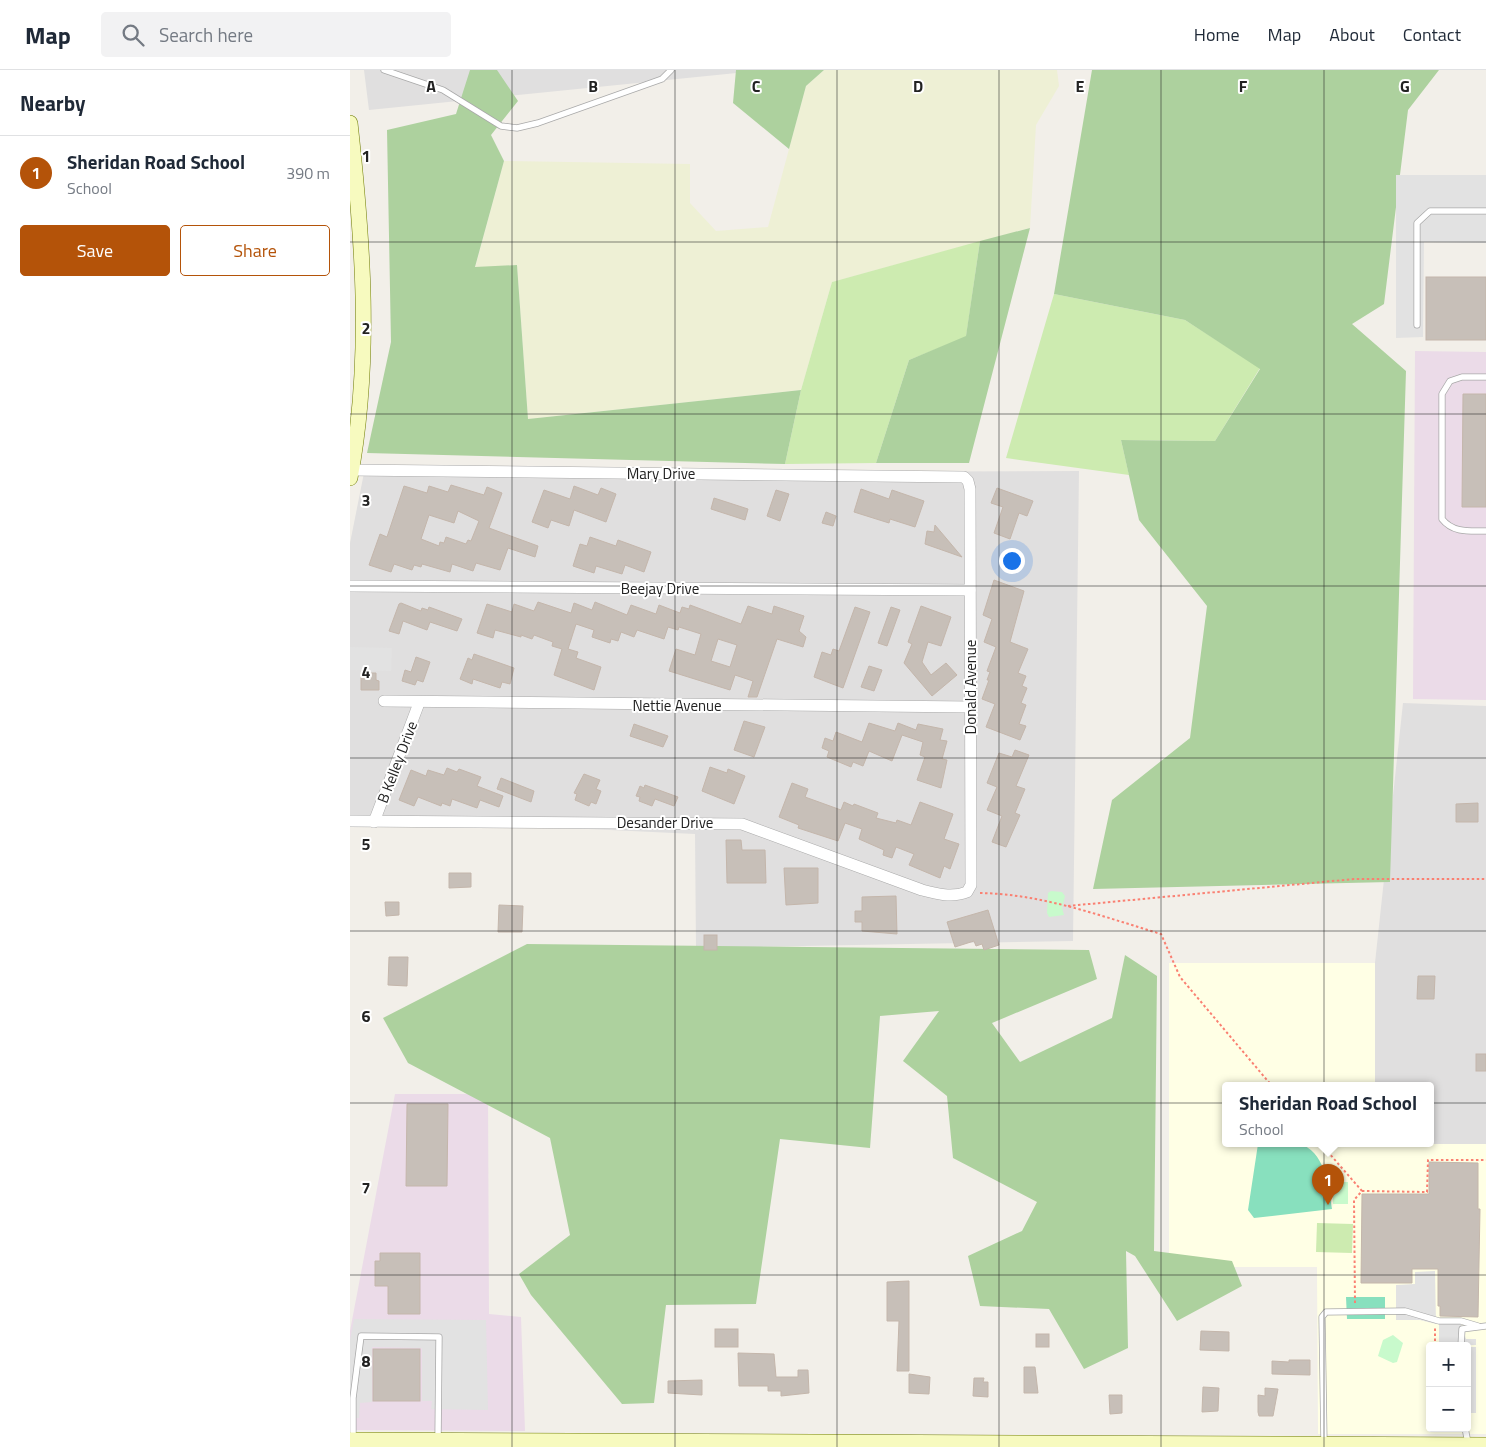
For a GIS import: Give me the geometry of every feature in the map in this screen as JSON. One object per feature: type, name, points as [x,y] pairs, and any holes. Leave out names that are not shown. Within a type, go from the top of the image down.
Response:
[{"type":"street","points":[[350,123],[358,200],[364,290],[363,371],[351,474]]},
{"type":"street","name":"Mary Drive","points":[[351,474],[957,475],[964,476],[968,481]]},
{"type":"street","name":"Donald Avenue","points":[[967,892],[971,885],[968,481]]},
{"type":"street","name":"Beejay Drive","points":[[350,586],[970,590]]},
{"type":"street","name":"Nettie Avenue","points":[[384,701],[419,703],[970,707]]},
{"type":"street","name":"B Kelley Drive","points":[[374,822],[419,703]]},
{"type":"street","name":"Desander Drive","points":[[350,821],[742,824],[922,890],[958,895],[967,892]]},
{"type":"street","points":[[351,1440],[598,1440],[768,1444],[1280,1446],[1324,1444],[1486,1446]]},
{"type":"lane","points":[[384,70],[443,90],[501,126],[517,128],[538,123],[662,79],[671,70]]},
{"type":"lane","points":[[1417,325],[1417,223],[1430,211],[1486,211]]},
{"type":"lane","points":[[1486,377],[1462,377],[1450,381],[1442,394],[1442,519],[1449,527],[1462,531],[1486,531]]},
{"type":"lane","points":[[1324,1444],[1322,1316],[1326,1312],[1336,1310],[1405,1311],[1436,1320],[1461,1321],[1478,1326]]},
{"type":"lane","points":[[1461,1342],[1462,1329],[1486,1326]]},
{"type":"lane","points":[[351,1440],[353,1398],[361,1336],[439,1337],[438,1440]]},
{"type":"lane","points":[[1466,1432],[1468,1445]]},
{"type":"path","points":[[1068,906],[1354,879],[1486,879]]},
{"type":"path","points":[[967,892],[1012,893],[1068,906],[1160,934],[1180,977],[1269,1082]]},
{"type":"path","points":[[1324,1147],[1362,1192]]},
{"type":"path","points":[[1355,1311],[1354,1200],[1362,1192],[1427,1192],[1428,1160],[1486,1160]]},
{"type":"path","points":[[1435,1342],[1436,1320]]},
{"type":"shaded area","points":[[364,70],[767,70],[369,110]]},
{"type":"shaded area","points":[[824,70],[1057,70],[1059,86],[1036,125],[1030,228],[832,282],[801,390],[528,419],[517,265],[475,268],[504,161],[690,164],[690,203],[716,231],[768,227],[806,86]]},
{"type":"shaded area","points":[[1396,175],[1486,175],[1486,243],[1424,242],[1423,337],[1396,338]]},
{"type":"shaded area","points":[[1415,351],[1486,352],[1486,700],[1413,699]]},
{"type":"shaded area","points":[[1079,471],[1073,941],[696,948],[695,834],[350,818],[350,543],[364,473]]},
{"type":"shaded area","points":[[350,647],[392,648],[391,671],[350,670]]},
{"type":"shaded area","points":[[1403,703],[1486,706],[1486,1144],[1434,1144],[1434,1082],[1375,1082],[1375,963]]},
{"type":"shaded area","points":[[1169,963],[1375,963],[1375,1082],[1222,1082],[1222,1147],[1434,1147],[1434,1144],[1486,1144],[1486,1434],[1318,1434],[1317,1267],[1169,1267]]},
{"type":"shaded area","points":[[395,1094],[488,1094],[489,1314],[521,1317],[525,1431],[350,1430],[350,1331]]},
{"type":"shaded area","points":[[1435,1271],[1436,1324],[1420,1320],[1396,1320],[1396,1285],[1415,1284],[1415,1272]]},
{"type":"shaded area","points":[[354,1319],[486,1320],[488,1410],[431,1409],[432,1401],[422,1401],[422,1348],[372,1347],[372,1402],[360,1403],[359,1418],[350,1418],[350,1340]]},
{"type":"shaded area","points":[[1439,1324],[1461,1324],[1466,1339],[1476,1339],[1476,1345],[1471,1345],[1471,1342],[1439,1342]]},
{"type":"shaded area","points":[[1471,1347],[1476,1347],[1476,1413],[1471,1413]]},
{"type":"green space","points":[[470,70],[497,70],[518,101],[491,135],[504,161],[475,267],[517,265],[528,419],[801,390],[785,464],[367,453],[391,342],[387,130],[456,114]]},
{"type":"green space","points":[[736,70],[824,70],[806,86],[789,149],[733,103]]},
{"type":"green space","points":[[1092,70],[1439,70],[1408,110],[1384,304],[1352,324],[1406,371],[1390,882],[1093,889],[1112,800],[1190,738],[1207,606],[1139,520],[1121,440],[1215,441],[1260,369],[1185,320],[1054,294]]},
{"type":"green space","points":[[1030,228],[969,463],[876,463],[909,360],[966,336],[980,241]]},
{"type":"green space","points":[[980,241],[966,337],[909,360],[876,463],[785,464],[801,390],[832,282]]},
{"type":"green space","points":[[1054,294],[1185,320],[1260,368],[1215,441],[1121,440],[1129,475],[1006,458]]},
{"type":"green space","points":[[1051,891],[1062,892],[1065,896],[1062,908],[1064,915],[1049,917],[1047,913],[1048,893]]},
{"type":"green space","points":[[527,944],[1089,950],[1097,979],[992,1023],[1020,1062],[1112,1018],[1125,955],[1157,976],[1154,1251],[1232,1261],[1242,1286],[1177,1321],[1135,1256],[1126,1251],[1128,1348],[1084,1369],[1049,1309],[980,1306],[968,1256],[1022,1231],[1037,1202],[953,1158],[947,1096],[903,1061],[939,1011],[880,1016],[870,1148],[780,1139],[756,1304],[666,1305],[654,1403],[622,1404],[531,1295],[519,1274],[570,1235],[550,1138],[408,1063],[383,1018]]},
{"type":"green space","points":[[1258,1147],[1307,1147],[1314,1153],[1324,1170],[1332,1209],[1254,1218],[1248,1210]]},
{"type":"green space","points":[[1333,1182],[1348,1182],[1348,1204],[1333,1204]]},
{"type":"green space","points":[[1317,1223],[1353,1224],[1352,1253],[1316,1252]]},
{"type":"green space","points":[[1346,1297],[1385,1297],[1385,1319],[1347,1319]]},
{"type":"green space","points":[[1393,1335],[1403,1343],[1397,1362],[1393,1363],[1378,1356],[1383,1340]]},
{"type":"building","points":[[1426,277],[1486,277],[1486,340],[1426,340]]},
{"type":"building","points":[[1463,394],[1486,394],[1486,507],[1462,507]]},
{"type":"building","points":[[451,485],[484,495],[487,487],[502,493],[489,528],[538,546],[535,557],[508,548],[500,570],[476,563],[473,571],[452,564],[450,572],[422,564],[421,567],[414,565],[412,570],[394,564],[391,572],[369,565],[380,534],[387,537],[404,486],[427,493],[429,486],[448,492]],"holes":[[[458,511],[479,521],[471,541],[468,540],[466,544],[446,537],[444,543],[440,542],[439,546],[421,539],[429,515],[454,523]]]},
{"type":"building","points":[[574,486],[598,495],[601,488],[616,494],[606,522],[574,510],[569,526],[551,520],[548,528],[532,522],[544,490],[570,499]]},
{"type":"building","points":[[997,488],[1033,501],[1027,516],[1019,513],[1010,539],[994,533],[1003,507],[991,503]]},
{"type":"building","points":[[861,489],[889,499],[892,490],[924,501],[915,527],[890,519],[889,523],[854,512]]},
{"type":"building","points":[[776,490],[789,494],[780,521],[767,516]]},
{"type":"building","points":[[714,498],[748,509],[745,520],[711,509]]},
{"type":"building","points":[[826,512],[836,516],[833,526],[822,523]]},
{"type":"building","points":[[935,525],[962,557],[925,544],[927,531],[934,532]]},
{"type":"building","points":[[590,537],[616,546],[618,540],[651,552],[644,572],[625,565],[622,574],[596,566],[594,573],[573,566],[580,544],[587,546]]},
{"type":"building","points":[[994,580],[1024,591],[1010,642],[1028,649],[1018,673],[1026,676],[1022,686],[1027,688],[1021,703],[1026,705],[1019,724],[1026,726],[1020,740],[986,727],[995,704],[982,699],[989,680],[987,680],[990,672],[987,671],[996,647],[984,642],[992,619],[983,615]]},
{"type":"building","points":[[538,602],[571,613],[574,603],[592,610],[595,602],[627,615],[631,605],[656,614],[659,605],[680,613],[682,607],[689,609],[690,605],[741,624],[748,606],[772,614],[774,606],[804,616],[799,631],[806,637],[803,647],[777,639],[757,697],[748,697],[753,681],[735,675],[730,690],[669,671],[676,649],[695,655],[701,634],[679,627],[678,630],[668,627],[664,639],[637,630],[634,637],[621,632],[618,641],[611,639],[610,643],[592,637],[594,630],[576,624],[568,649],[578,652],[576,658],[601,667],[594,690],[554,675],[562,649],[552,646],[553,642],[534,635],[532,639],[495,630],[493,638],[477,633],[487,604],[512,612],[514,604],[534,611]],"holes":[[[718,639],[737,645],[730,667],[711,661]]]},
{"type":"building","points":[[401,603],[421,611],[422,608],[428,610],[429,607],[462,619],[457,631],[430,622],[427,630],[403,621],[399,634],[389,631]]},
{"type":"building","points":[[921,606],[951,617],[941,646],[928,642],[922,662],[931,675],[946,663],[957,675],[932,696],[904,663],[912,644],[908,642]]},
{"type":"building","points":[[855,607],[870,612],[843,688],[814,677],[822,652],[831,655],[833,649],[839,651]]},
{"type":"building","points":[[891,607],[900,610],[887,646],[878,643]]},
{"type":"building","points":[[474,654],[514,668],[510,684],[502,682],[500,688],[473,679],[472,684],[460,679],[468,658],[472,660]]},
{"type":"building","points":[[416,657],[430,662],[423,682],[417,680],[415,685],[402,681],[405,670],[411,672]]},
{"type":"building","points":[[869,666],[882,670],[874,691],[861,687]]},
{"type":"building","points":[[361,673],[376,673],[376,680],[379,681],[379,690],[361,690]]},
{"type":"building","points":[[744,721],[765,727],[754,757],[734,750]]},
{"type":"building","points":[[869,723],[895,731],[898,723],[916,730],[918,724],[943,729],[940,740],[947,741],[942,759],[947,760],[941,788],[917,780],[925,757],[920,755],[923,742],[902,735],[892,761],[869,751],[863,766],[853,762],[851,767],[827,757],[829,751],[822,748],[825,738],[833,741],[836,732],[862,742]]},
{"type":"building","points":[[634,724],[668,736],[663,747],[630,736]]},
{"type":"building","points":[[1015,750],[1029,755],[1016,786],[1025,789],[1015,813],[1020,815],[1006,847],[992,842],[1002,816],[987,810],[997,787],[987,783],[999,753],[1012,757]]},
{"type":"building","points":[[710,767],[727,773],[728,769],[745,776],[734,804],[702,791]]},
{"type":"building","points":[[447,768],[457,772],[459,769],[481,777],[477,786],[503,796],[499,807],[480,800],[477,808],[452,799],[450,806],[442,803],[441,806],[418,797],[414,806],[399,800],[411,770],[426,776],[428,770],[444,775]]},
{"type":"building","points":[[584,774],[600,780],[596,789],[601,791],[596,804],[591,802],[589,806],[575,800],[577,794],[574,793]]},
{"type":"building","points":[[501,778],[534,791],[531,802],[497,789]]},
{"type":"building","points":[[792,783],[808,789],[805,797],[841,810],[844,802],[853,806],[854,804],[878,813],[876,818],[896,823],[897,820],[911,825],[920,802],[953,814],[944,839],[959,844],[950,869],[944,866],[940,878],[909,865],[914,854],[896,847],[892,858],[883,855],[884,850],[859,839],[862,829],[845,823],[838,841],[798,828],[799,825],[779,817]]},
{"type":"building","points":[[645,785],[678,797],[674,806],[655,799],[652,806],[639,801],[640,797],[636,796],[640,786],[644,788]]},
{"type":"building","points":[[1478,803],[1478,822],[1456,822],[1456,804]]},
{"type":"building","points":[[726,840],[741,840],[742,850],[765,850],[766,883],[727,883]]},
{"type":"building","points":[[784,868],[818,868],[818,903],[786,905]]},
{"type":"building","points":[[449,873],[471,873],[471,887],[449,888]]},
{"type":"building","points":[[896,896],[897,934],[862,931],[862,922],[855,922],[855,911],[862,911],[862,897]]},
{"type":"building","points":[[385,902],[399,902],[399,915],[386,916]]},
{"type":"building","points":[[499,905],[523,906],[522,932],[498,932]]},
{"type":"building","points":[[988,910],[999,945],[984,950],[982,944],[976,946],[974,941],[955,947],[947,922]]},
{"type":"building","points":[[704,935],[717,935],[717,950],[704,950]]},
{"type":"building","points":[[389,957],[408,957],[407,986],[388,985]]},
{"type":"building","points":[[1418,976],[1435,976],[1434,999],[1417,999]]},
{"type":"building","points":[[1476,1054],[1486,1054],[1486,1071],[1476,1071]]},
{"type":"building","points":[[407,1104],[448,1104],[447,1186],[406,1186]]},
{"type":"building","points":[[1429,1162],[1478,1163],[1478,1209],[1480,1209],[1478,1317],[1440,1316],[1440,1306],[1438,1306],[1438,1269],[1412,1269],[1412,1283],[1361,1283],[1362,1194],[1429,1194]]},
{"type":"building","points":[[380,1253],[420,1253],[420,1314],[388,1314],[388,1286],[375,1286],[375,1261],[380,1261]]},
{"type":"building","points":[[909,1281],[909,1371],[897,1371],[899,1321],[887,1321],[887,1282]]},
{"type":"building","points":[[715,1329],[738,1329],[738,1347],[715,1347]]},
{"type":"building","points":[[1201,1331],[1229,1332],[1229,1351],[1200,1350]]},
{"type":"building","points":[[1036,1334],[1049,1334],[1049,1347],[1036,1347]]},
{"type":"building","points":[[373,1349],[420,1349],[420,1401],[373,1401]]},
{"type":"building","points":[[738,1353],[774,1354],[776,1377],[798,1377],[798,1370],[808,1370],[809,1393],[781,1396],[781,1391],[768,1391],[768,1386],[739,1386]]},
{"type":"building","points":[[1289,1360],[1310,1360],[1310,1375],[1272,1374],[1272,1361],[1289,1362]]},
{"type":"building","points":[[1024,1367],[1035,1367],[1038,1393],[1024,1393]]},
{"type":"building","points":[[909,1374],[930,1377],[929,1394],[909,1393]]},
{"type":"building","points":[[974,1378],[984,1378],[983,1382],[988,1382],[988,1397],[973,1396]]},
{"type":"building","points":[[702,1380],[702,1395],[668,1393],[668,1381]]},
{"type":"building","points":[[1203,1387],[1219,1388],[1218,1411],[1202,1412]]},
{"type":"building","points":[[1265,1388],[1278,1389],[1273,1416],[1259,1416],[1258,1395],[1265,1396]]},
{"type":"building","points":[[1109,1395],[1122,1395],[1122,1413],[1110,1414]]},
{"type":"place","name":"Sheridan Road School","points":[[1328,1205]]}]
